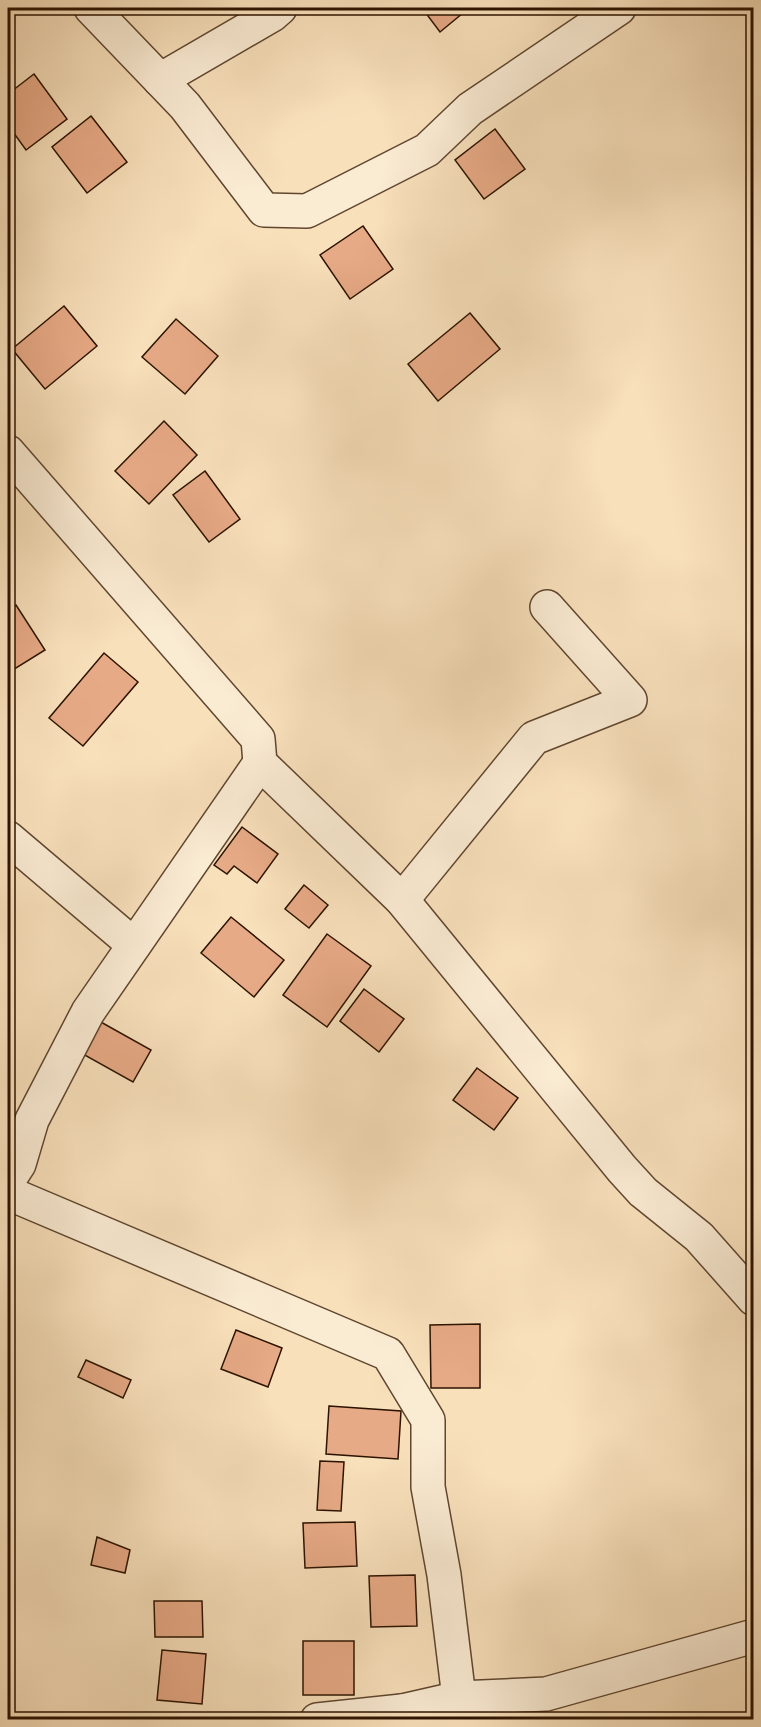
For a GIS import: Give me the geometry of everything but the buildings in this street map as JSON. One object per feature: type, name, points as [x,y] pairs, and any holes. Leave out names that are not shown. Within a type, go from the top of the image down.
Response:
[{"type":"street","points":[[90,8],[185,106],[264,210],[307,211],[427,150],[470,109],[619,8]]},
{"type":"street","points":[[160,80],[272,15],[280,8]]},
{"type":"street","points":[[8,452],[258,739],[260,763],[88,1012],[32,1120],[19,1164],[8,1180]]},
{"type":"street","points":[[402,900],[534,738],[630,700],[547,607]]},
{"type":"street","points":[[260,763],[402,900],[622,1169],[644,1192],[699,1237],[753,1299]]},
{"type":"street","points":[[8,838],[134,945]]},
{"type":"street","points":[[8,1193],[388,1354],[428,1420],[428,1487],[444,1575],[459,1698]]},
{"type":"street","points":[[317,1719],[403,1715],[459,1698],[546,1694],[753,1636]]}]
